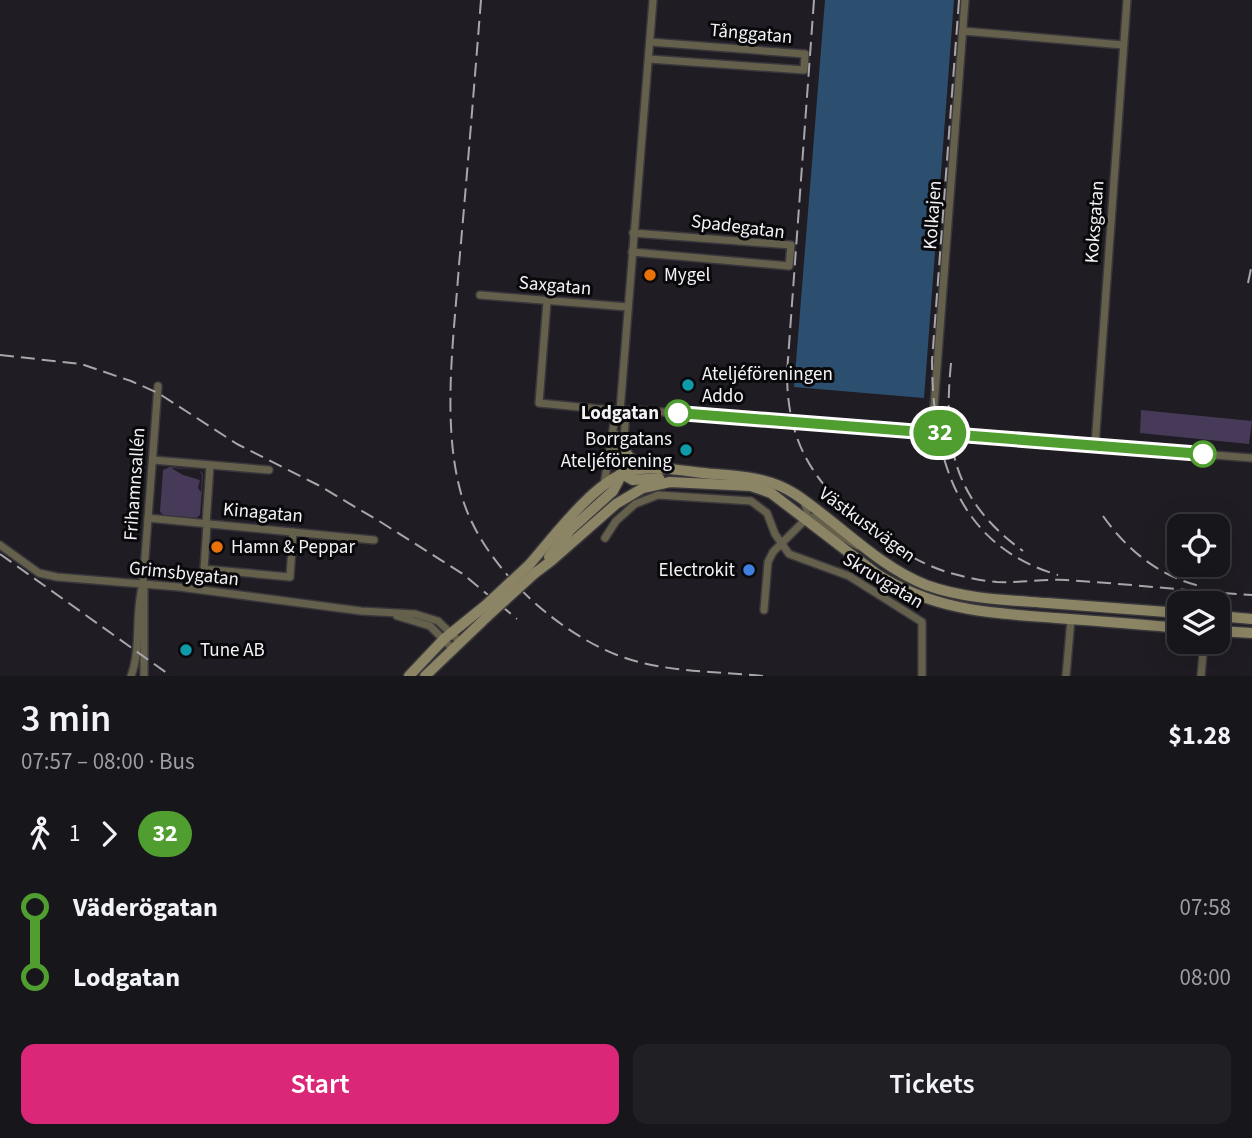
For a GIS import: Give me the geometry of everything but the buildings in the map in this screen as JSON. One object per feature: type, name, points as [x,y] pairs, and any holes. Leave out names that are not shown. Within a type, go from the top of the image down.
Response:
[{"type":"main road","points":[[623,443],[626,453],[636,462],[736,470],[762,476],[781,486]]},
{"type":"main road","name":"Västkustvägen","points":[[535,569],[559,528],[603,487],[632,470],[649,469],[751,477],[781,486],[868,551],[917,580],[960,594],[1167,612]]},
{"type":"main road","points":[[535,569],[571,529],[613,491],[622,474]]},
{"type":"main road","name":"Västkustvägen","points":[[622,474],[634,480],[664,478],[762,489],[780,499],[877,574],[895,586],[929,601],[971,611],[1167,627]]},
{"type":"main road","name":"Västkustvägen","points":[[409,676],[417,665],[452,640],[535,569],[558,555],[616,504],[652,485],[670,482],[704,483]]},
{"type":"main road","points":[[1230,617],[1252,619]]},
{"type":"main road","points":[[1230,632],[1252,633]]},
{"type":"main road","name":"Västkustvägen","points":[[425,676],[452,640]]},
{"type":"street","points":[[603,487],[614,423],[620,411],[653,0]]},
{"type":"street","name":"Kolkajen","points":[[932,433],[965,0]]},
{"type":"street","name":"Koksgatan","points":[[1095,446],[1127,0]]},
{"type":"street","points":[[963,31],[1123,45]]},
{"type":"street","name":"Tånggatan","points":[[649,59],[804,69],[805,54],[650,42]]},
{"type":"street","name":"Spadegatan","points":[[632,253],[789,266],[791,245],[633,233]]},
{"type":"street","name":"Saxgatan","points":[[480,295],[628,307]]},
{"type":"street","points":[[547,301],[539,403],[1252,458]]},
{"type":"street","name":"Frihamnsallén","points":[[144,676],[143,584],[158,386]]},
{"type":"street","points":[[620,411],[625,424],[622,474]]},
{"type":"street","points":[[614,423],[614,460],[622,474]]},
{"type":"street","points":[[153,460],[269,470]]},
{"type":"street","points":[[210,465],[204,569],[290,577],[293,532]]},
{"type":"street","points":[[605,538],[616,521],[635,504],[659,495],[672,495],[751,501],[766,513],[782,544]]},
{"type":"street","points":[[803,501],[807,510],[806,519]]},
{"type":"street","points":[[764,610],[768,562],[806,519],[812,517],[840,537],[868,551]]},
{"type":"street","name":"Kinagatan","points":[[148,518],[374,540]]},
{"type":"street","name":"Skruvgatan","points":[[782,544],[789,554],[856,579],[922,622],[922,676]]},
{"type":"street","name":"Grimsbygatan","points":[[0,545],[38,573],[57,577],[143,584],[424,616],[438,621],[452,640]]},
{"type":"street","name":"Frihamnsallén","points":[[131,676],[136,652],[138,601],[143,584]]},
{"type":"street","points":[[1066,676],[1071,619]]},
{"type":"street","points":[[1201,676],[1202,654]]},
{"type":"shaded area","points":[[1141,410],[1252,421],[1249,444],[1140,433]]},
{"type":"shaded area","points":[[170,467],[199,470],[203,474],[200,515],[196,518],[164,515],[160,512],[163,470]],"holes":[[[171,468],[199,470],[202,475],[201,492],[198,488],[200,480]]]},
{"type":"water","points":[[825,0],[954,0],[924,398],[794,387]]},
{"type":"railway","points":[[481,0],[451,381],[452,441],[456,470],[462,497],[472,522],[503,570],[523,592],[545,612],[593,644],[617,655],[653,665],[764,676]]},
{"type":"railway","points":[[814,0],[787,373],[788,400],[793,423],[800,445],[822,483],[876,533],[940,570],[997,582],[1066,580],[1252,595]]},
{"type":"railway","points":[[959,0],[932,361],[938,431],[945,463],[957,493],[974,519],[995,542],[1023,561],[1058,575]]},
{"type":"railway","points":[[1248,283],[1252,264]]},
{"type":"railway","points":[[0,355],[81,364],[158,393],[237,444],[318,485],[379,521],[463,574],[517,619]]},
{"type":"railway","points":[[951,363],[949,420],[958,469],[967,491],[981,512],[999,532],[1023,551]]},
{"type":"railway","points":[[1103,516],[1123,540],[1145,560],[1171,576],[1200,586]]},
{"type":"railway","points":[[0,554],[171,676]]},
{"type":"bus line","name":"32","points":[[678,413],[1203,454]]},
{"type":"place","name":"Mygel","points":[[650,275]]},
{"type":"place","name":"Ateljéföreningen Addo","points":[[688,385]]},
{"type":"place","name":"Lodgatan","points":[[678,413]]},
{"type":"place","name":"Borrgatans Ateljéförening","points":[[686,450]]},
{"type":"place","name":"Hamn & Peppar","points":[[217,547]]},
{"type":"place","name":"Electrokit","points":[[749,570]]},
{"type":"place","name":"Tune AB","points":[[186,650]]}]
